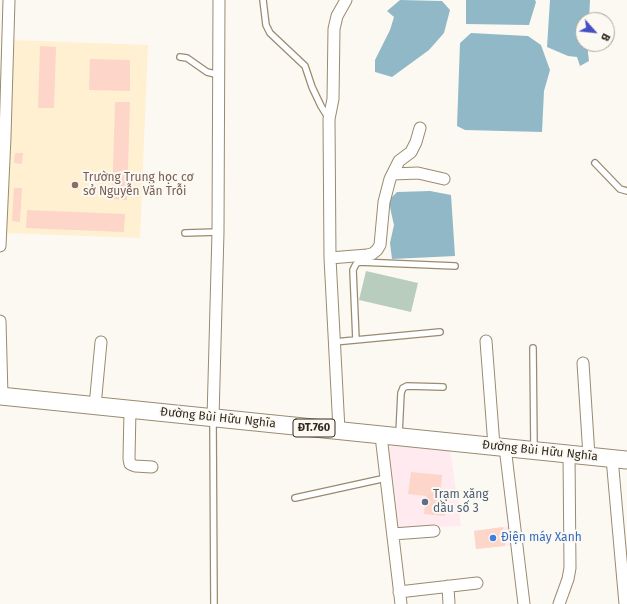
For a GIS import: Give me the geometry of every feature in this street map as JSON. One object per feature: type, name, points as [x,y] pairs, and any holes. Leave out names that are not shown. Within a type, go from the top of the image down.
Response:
[{"type":"main road","name":"Đường Bùi Hữu Nghĩa","points":[[1,396],[339,430],[381,436],[398,436],[619,459]]},
{"type":"street","points":[[0,246],[6,137],[9,0]]},
{"type":"street","points":[[213,418],[218,232],[219,0]]},
{"type":"street","points":[[339,430],[330,258],[329,119],[333,99],[334,29],[337,16],[346,0]]},
{"type":"street","points":[[330,258],[367,255],[372,254],[377,250],[380,245],[384,202],[390,180],[399,161],[410,152],[416,142],[420,128]]},
{"type":"street","points":[[393,174],[418,173],[444,179]]},
{"type":"street","points":[[0,321],[1,396]]},
{"type":"street","points":[[486,341],[499,447],[524,604]]},
{"type":"street","points":[[95,406],[101,342]]},
{"type":"street","points":[[583,363],[589,456]]},
{"type":"street","points":[[130,409],[130,464],[135,466],[152,466]]},
{"type":"street","points":[[381,436],[400,604]]},
{"type":"street","points":[[559,604],[568,579],[570,568],[569,454]]},
{"type":"street","points":[[619,459],[624,604]]},
{"type":"street","points":[[392,534],[434,531]]},
{"type":"street","points":[[399,592],[477,583]]},
{"type":"street","points":[[448,586],[449,604]]},
{"type":"lane","points":[[263,0],[266,25],[270,32],[306,66],[312,87],[329,119]]},
{"type":"lane","points":[[180,57],[187,58],[206,72],[219,75]]},
{"type":"lane","points":[[595,163],[620,189],[627,191]]},
{"type":"lane","points":[[186,233],[218,232]]},
{"type":"lane","points":[[356,340],[353,270],[356,264],[359,262],[455,266]]},
{"type":"lane","points":[[334,342],[440,332]]},
{"type":"lane","points":[[533,348],[534,450]]},
{"type":"lane","points":[[398,436],[401,393],[403,388],[407,386],[443,387]]},
{"type":"lane","points":[[213,418],[214,604]]},
{"type":"lane","points":[[295,498],[386,478]]},
{"type":"shaded area","name":"Trường Trung học cơ sở Nguyễn Văn Trỗi","points":[[12,40],[148,45],[140,238],[5,233]]},
{"type":"shaded area","name":"Trạm xăng dầu số 3","points":[[386,443],[450,449],[461,526],[396,529]]},
{"type":"shaded area","name":"Điện máy Xanh","points":[[510,526],[513,545],[476,549],[474,531]]},
{"type":"green space","points":[[366,271],[418,283],[411,312],[359,300]]},
{"type":"water","points":[[400,0],[442,1],[450,10],[444,33],[429,50],[392,77],[375,72],[375,60],[390,30],[394,17],[387,11]]},
{"type":"water","points":[[466,0],[535,0],[536,2],[529,25],[466,24]]},
{"type":"water","points":[[550,0],[590,0],[589,12],[575,12],[575,52],[588,52],[589,61],[580,66],[577,57],[568,56],[547,47]]},
{"type":"water","points":[[471,33],[528,36],[541,45],[550,70],[544,91],[542,132],[465,130],[457,126],[460,43]]},
{"type":"water","points":[[430,191],[451,195],[455,256],[392,259],[390,243],[394,225],[389,200],[397,192]]},
{"type":"building","points":[[40,46],[56,47],[54,108],[38,108]]},
{"type":"building","points":[[90,59],[130,60],[130,91],[89,90]]},
{"type":"building","points":[[115,102],[130,102],[127,200],[112,199]]},
{"type":"building","points":[[15,153],[23,153],[22,164],[14,163]]},
{"type":"building","points":[[14,188],[22,188],[20,222],[12,221]]},
{"type":"building","points":[[27,210],[125,214],[124,232],[26,228]]},
{"type":"building","points":[[411,472],[442,475],[440,497],[447,497],[445,516],[424,514],[426,496],[408,494]]},
{"type":"building","name":"Điện máy Xanh","points":[[503,527],[505,546],[476,549],[474,531]]},
{"type":"place","name":"Trường Trung học cơ sở Nguyễn Văn Trỗi","points":[[75,185]]},
{"type":"place","name":"Trạm xăng dầu số 3","points":[[425,502]]},
{"type":"place","name":"Điện máy Xanh","points":[[493,538]]}]
